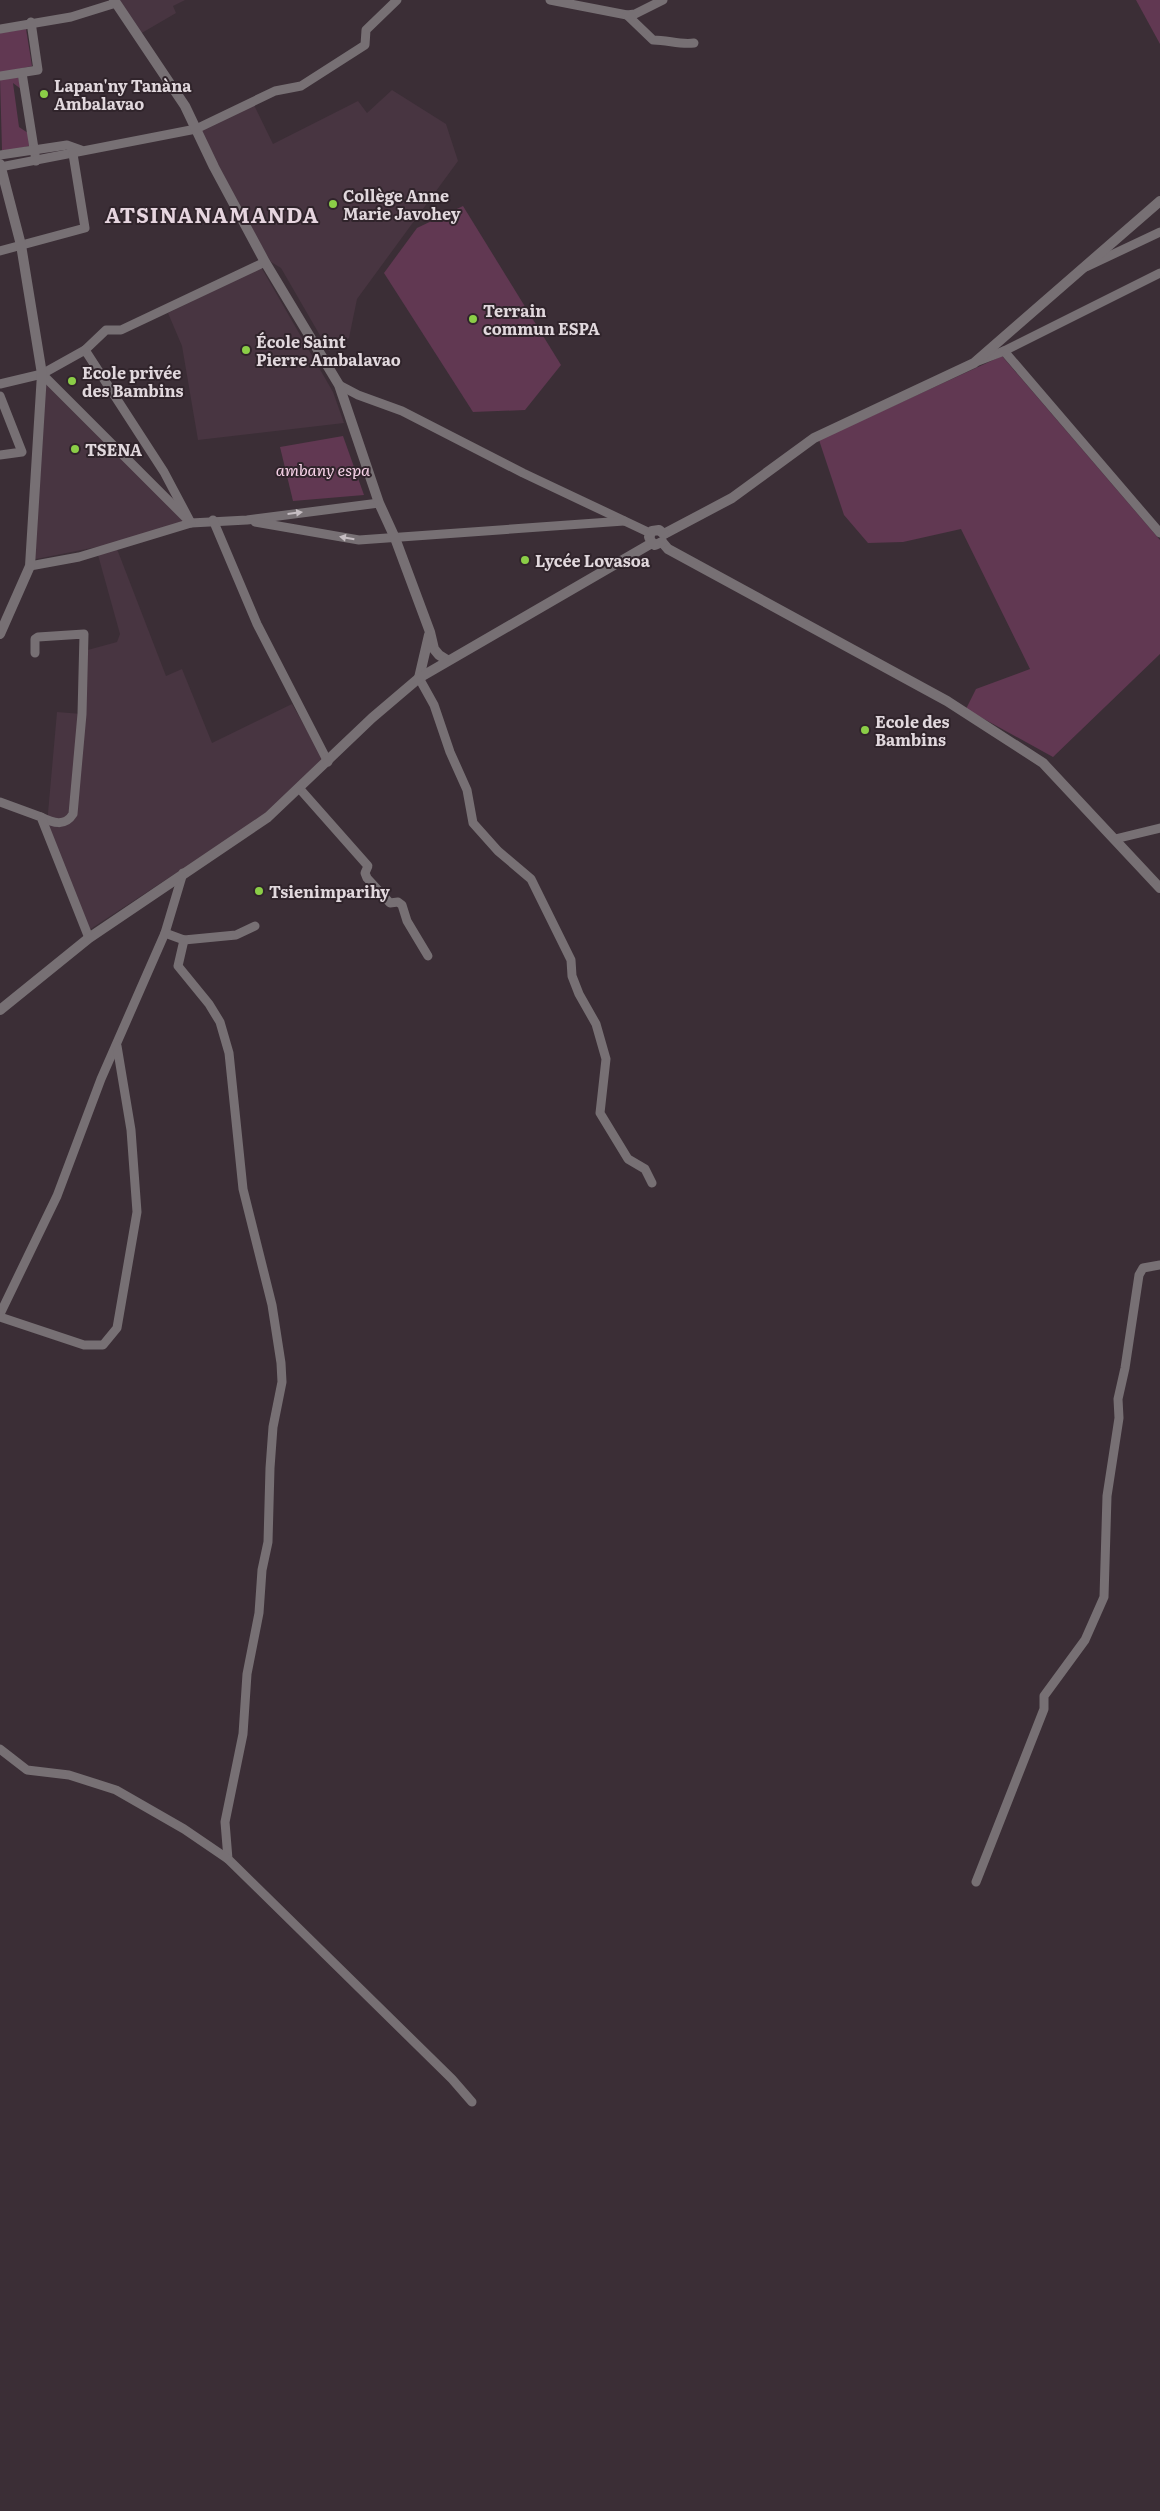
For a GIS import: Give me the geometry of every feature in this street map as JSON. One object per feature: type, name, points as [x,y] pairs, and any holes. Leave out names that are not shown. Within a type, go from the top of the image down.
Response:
[{"type":"street","points":[[0,634],[30,566],[42,374],[21,245],[0,166],[36,161],[196,129],[275,92],[301,86],[365,45],[366,30],[397,0]]},
{"type":"street","points":[[550,0],[628,15],[663,0]]},
{"type":"street","points":[[0,29],[31,22],[72,17],[115,2],[185,106],[265,262],[339,385],[379,503],[395,538],[430,632],[434,649],[447,660]]},
{"type":"street","points":[[628,15],[653,40],[672,41],[681,45],[694,43]]},
{"type":"street","points":[[0,76],[36,72],[39,67],[31,22]]},
{"type":"street","points":[[22,73],[36,161]]},
{"type":"street","points":[[0,155],[67,145],[77,152],[85,228],[0,251]]},
{"type":"street","points":[[974,363],[1160,201]]},
{"type":"street","points":[[1081,270],[1135,246],[1160,232]]},
{"type":"street","points":[[0,384],[42,374],[85,350],[106,330],[121,330],[265,262]]},
{"type":"street","points":[[0,1010],[89,938],[268,817],[328,762],[372,718],[419,678],[447,660],[657,538],[732,498],[814,438],[974,363],[1004,351],[1160,273]]},
{"type":"street","points":[[85,350],[164,472],[191,523]]},
{"type":"street","points":[[1004,351],[1160,533]]},
{"type":"street","points":[[42,374],[191,523]]},
{"type":"street","points":[[339,385],[358,395],[402,411],[657,538],[676,554],[938,696],[997,731],[1044,763],[1160,888]]},
{"type":"street","points":[[0,396],[22,452]]},
{"type":"street","points":[[0,455],[22,452],[38,455]]},
{"type":"street","points":[[30,566],[79,557],[191,523],[213,520],[247,520],[379,503]]},
{"type":"street","points":[[213,520],[257,624],[328,762]]},
{"type":"street","points":[[247,520],[359,540],[624,521]]},
{"type":"street","points":[[430,632],[419,678],[434,705],[450,752],[467,790],[473,823],[498,852],[531,879],[571,960],[572,976],[579,994],[596,1024],[606,1059],[600,1113],[628,1160],[645,1169],[652,1182]]},
{"type":"street","points":[[0,802],[51,822],[63,823],[74,814],[82,714],[84,634],[38,637],[35,639],[35,653]]},
{"type":"street","points":[[299,788],[368,866],[365,873],[367,878],[390,903],[398,902],[402,905],[407,921],[428,956]]},
{"type":"street","points":[[41,817],[89,938]]},
{"type":"street","points":[[1115,839],[1160,828]]},
{"type":"street","points":[[117,1046],[132,1130],[136,1212],[117,1328],[103,1345],[84,1345],[0,1316],[57,1196],[83,1123],[165,933],[183,873]]},
{"type":"street","points":[[165,933],[184,940],[236,934],[255,926]]},
{"type":"street","points":[[184,940],[178,966],[209,1004],[220,1022],[229,1053],[243,1189],[272,1304],[282,1382],[273,1435],[268,1542],[262,1570],[259,1614],[247,1674],[243,1734],[226,1822],[228,1859]]},
{"type":"street","points":[[976,1882],[1044,1709],[1044,1696],[1085,1640],[1104,1598],[1107,1496],[1119,1418],[1118,1399],[1125,1368],[1139,1275],[1143,1268],[1160,1265]]},
{"type":"street","points":[[0,1749],[27,1770],[69,1775],[116,1790],[184,1829],[228,1859],[452,2079],[472,2102]]},
{"type":"shaded area","points":[[118,0],[185,0],[173,6],[176,13],[140,34]]},
{"type":"shaded area","name":"Collège Anne Marie Javohey","points":[[392,90],[446,124],[458,161],[357,299],[349,338],[329,351],[281,268],[271,262],[262,247],[199,130],[253,103],[273,144],[358,101],[367,113]]},
{"type":"shaded area","name":"École Saint Pierre Ambalavao","points":[[261,267],[333,392],[344,423],[198,440],[182,346],[168,313]]},
{"type":"shaded area","name":"TSENA","points":[[42,374],[186,523],[107,545],[26,561]]},
{"type":"shaded area","points":[[117,549],[166,676],[182,669],[212,743],[292,704],[325,762],[268,813],[86,932],[49,831],[48,813],[57,712],[82,714],[84,651],[117,642],[120,634],[98,555]]},
{"type":"green space","points":[[1136,0],[1160,0],[1160,44]]},
{"type":"green space","points":[[26,29],[32,66],[0,73],[0,33]]},
{"type":"green space","points":[[0,77],[18,77],[21,89],[13,83],[19,127],[28,133],[29,146],[3,152],[2,150]]},
{"type":"green space","name":"Terrain commun ESPA","points":[[463,206],[561,365],[525,410],[473,412],[384,273],[417,228]]},
{"type":"green space","points":[[1002,356],[1160,540],[1160,654],[1053,757],[966,709],[976,689],[1030,669],[961,529],[903,542],[868,543],[844,515],[819,440]]},
{"type":"green space","name":"ambany espa","points":[[343,436],[364,495],[293,501],[280,447]]},
{"type":"place","name":"Lapan'ny Tanàna Ambalavao","points":[[44,94]]},
{"type":"place","name":"Collège Anne Marie Javohey","points":[[333,204]]},
{"type":"place","name":"Terrain commun ESPA","points":[[473,319]]},
{"type":"place","name":"École Saint Pierre Ambalavao","points":[[246,350]]},
{"type":"place","name":"Ecole privée des Bambins","points":[[72,381]]},
{"type":"place","name":"TSENA","points":[[75,449]]},
{"type":"place","name":"Lycée Lovasoa","points":[[525,560]]},
{"type":"place","name":"Ecole des Bambins","points":[[865,730]]},
{"type":"place","name":"Tsienimparihy","points":[[259,891]]},
{"type":"district","name":"ATSINANAMANDA","points":[[212,213]]}]
